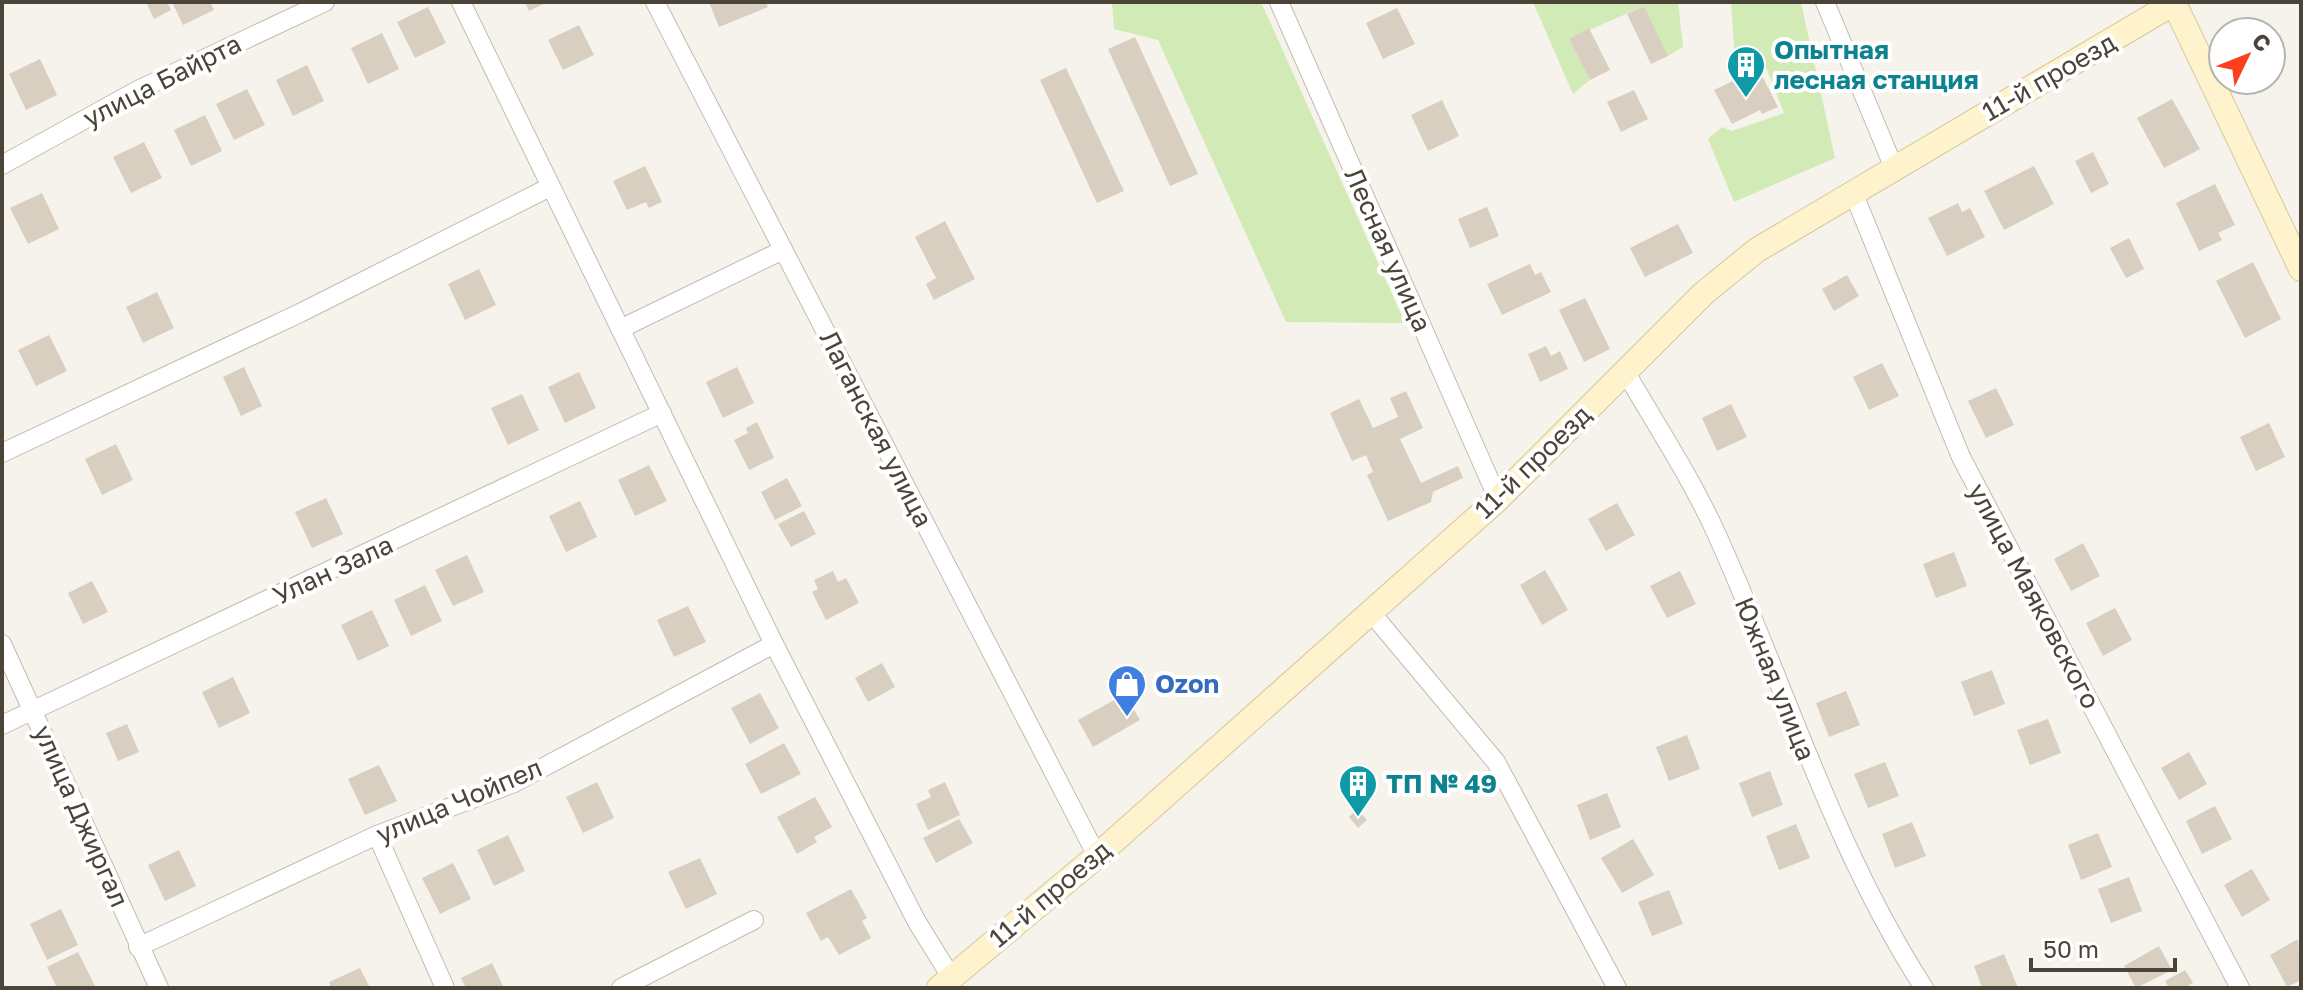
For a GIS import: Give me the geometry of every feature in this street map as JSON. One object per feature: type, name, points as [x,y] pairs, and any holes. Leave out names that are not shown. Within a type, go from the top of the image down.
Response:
[{"type":"street","name":"улица Байрта","points":[[2,165],[138,90],[325,2]]},
{"type":"street","points":[[461,2],[774,644],[945,982]]},
{"type":"street","name":"Лаганская улица","points":[[655,2],[1097,856]]},
{"type":"street","name":"Лесная улица","points":[[1279,2],[1498,499]]},
{"type":"street","points":[[1825,2],[1894,168]]},
{"type":"street","points":[[2174,2],[2301,269]]},
{"type":"street","name":"11-й проезд","points":[[945,982],[1097,856],[1369,610],[1498,499],[1704,293],[1757,250],[2174,2]]},
{"type":"street","points":[[2,453],[300,313],[550,187]]},
{"type":"street","name":"улица Маяковского","points":[[1853,192],[1961,457],[2240,988]]},
{"type":"street","points":[[620,329],[783,250]]},
{"type":"street","name":"Южная улица","points":[[1625,371],[1716,533],[1825,802],[1892,939],[1924,988]]},
{"type":"street","name":"Улан Зала","points":[[2,725],[662,413]]},
{"type":"street","points":[[1369,610],[1496,762],[1617,988]]},
{"type":"street","name":"улица Джиргал","points":[[2,644],[159,988]]},
{"type":"street","name":"улица Чойпел","points":[[138,947],[377,835],[514,783],[774,644]]},
{"type":"street","points":[[377,835],[445,988]]},
{"type":"street","points":[[621,988],[754,920]]},
{"type":"green space","points":[[1112,2],[1261,2],[1405,323],[1286,322],[1158,40],[1114,29]]},
{"type":"green space","points":[[1533,2],[1678,2],[1683,47],[1668,56],[1644,6],[1569,39],[1590,80],[1573,94]]},
{"type":"green space","points":[[1731,2],[1801,2],[1835,158],[1734,202],[1708,139],[1722,127],[1732,131],[1784,113],[1760,52],[1735,62]]},
{"type":"building","points":[[146,2],[167,2],[171,10],[154,19]]},
{"type":"building","points":[[172,2],[210,2],[214,10],[183,25]]},
{"type":"building","points":[[525,2],[548,2],[529,11]]},
{"type":"building","points":[[709,2],[766,2],[768,7],[719,27]]},
{"type":"building","points":[[1644,6],[1668,56],[1651,64],[1627,14]]},
{"type":"building","points":[[428,7],[446,43],[415,58],[397,22]]},
{"type":"building","points":[[1397,8],[1415,44],[1383,59],[1366,23]]},
{"type":"building","points":[[579,25],[594,55],[563,70],[548,40]]},
{"type":"building","points":[[1589,28],[1610,70],[1590,80],[1569,39]]},
{"type":"building","points":[[382,33],[399,69],[368,84],[351,48]]},
{"type":"building","points":[[1135,37],[1198,174],[1170,186],[1108,49]]},
{"type":"building","points":[[40,59],[57,95],[26,110],[9,74]]},
{"type":"building","name":"Опытная лесная станция","points":[[1755,62],[1778,107],[1762,114],[1760,110],[1732,124],[1714,90],[1743,76],[1740,70]]},
{"type":"building","points":[[307,65],[324,101],[293,116],[276,80]]},
{"type":"building","points":[[1066,68],[1124,191],[1097,203],[1040,80]]},
{"type":"building","points":[[247,89],[265,125],[234,140],[216,104]]},
{"type":"building","points":[[1634,90],[1648,119],[1621,132],[1607,102]]},
{"type":"building","points":[[2172,99],[2200,149],[2164,168],[2137,118]]},
{"type":"building","points":[[1442,100],[1459,136],[1428,151],[1411,115]]},
{"type":"building","points":[[205,115],[222,151],[191,166],[174,130]]},
{"type":"building","points":[[144,142],[162,178],[131,193],[113,157]]},
{"type":"building","points":[[2093,152],[2109,184],[2091,193],[2075,161]]},
{"type":"building","points":[[645,166],[662,202],[649,208],[646,202],[627,210],[613,181]]},
{"type":"building","points":[[2034,166],[2054,204],[2004,230],[1984,191]]},
{"type":"building","points":[[2215,184],[2235,225],[2218,233],[2222,240],[2199,251],[2176,203]]},
{"type":"building","points":[[42,193],[59,229],[28,244],[10,208]]},
{"type":"building","points":[[1958,203],[1962,212],[1970,208],[1985,237],[1947,256],[1928,218]]},
{"type":"building","points":[[1487,207],[1499,236],[1470,248],[1458,219]]},
{"type":"building","points":[[945,221],[975,279],[934,300],[926,284],[936,278],[915,237]]},
{"type":"building","points":[[1678,224],[1693,253],[1645,277],[1630,248]]},
{"type":"building","points":[[2129,238],[2144,269],[2126,278],[2110,248]]},
{"type":"building","points":[[2253,262],[2281,319],[2245,338],[2216,281]]},
{"type":"building","points":[[1530,264],[1535,275],[1541,272],[1551,292],[1502,315],[1487,284]]},
{"type":"building","points":[[479,269],[496,305],[465,320],[448,284]]},
{"type":"building","points":[[1847,275],[1859,296],[1834,311],[1822,289]]},
{"type":"building","points":[[157,292],[174,328],[143,343],[126,307]]},
{"type":"building","points":[[1585,298],[1610,349],[1584,362],[1559,310]]},
{"type":"building","points":[[49,335],[67,371],[36,386],[18,350]]},
{"type":"building","points":[[1546,346],[1551,356],[1560,351],[1568,369],[1540,382],[1528,354]]},
{"type":"building","points":[[1882,363],[1899,396],[1869,410],[1853,377]]},
{"type":"building","points":[[244,367],[262,406],[241,416],[223,377]]},
{"type":"building","points":[[737,367],[754,403],[723,418],[706,382]]},
{"type":"building","points":[[579,372],[596,408],[565,423],[548,387]]},
{"type":"building","points":[[1996,388],[2014,425],[1986,438],[1968,401]]},
{"type":"building","points":[[1406,391],[1423,428],[1400,439],[1421,483],[1458,466],[1463,478],[1433,492],[1431,502],[1388,521],[1367,475],[1373,472],[1366,455],[1352,461],[1330,413],[1359,399],[1373,428],[1398,417],[1390,398]]},
{"type":"building","points":[[522,394],[539,430],[508,445],[491,408]]},
{"type":"building","points":[[1731,404],[1747,437],[1717,451],[1702,418]]},
{"type":"building","points":[[757,422],[774,458],[749,470],[734,440],[748,433],[746,428]]},
{"type":"building","points":[[2269,423],[2285,457],[2256,471],[2240,437]]},
{"type":"building","points":[[116,444],[133,480],[102,495],[85,459]]},
{"type":"building","points":[[649,465],[667,501],[635,516],[618,480]]},
{"type":"building","points":[[787,478],[802,506],[775,520],[761,492]]},
{"type":"building","points":[[326,498],[343,534],[312,548],[295,512]]},
{"type":"building","points":[[580,501],[597,537],[566,552],[549,516]]},
{"type":"building","points":[[1617,503],[1635,535],[1606,551],[1588,519]]},
{"type":"building","points":[[804,511],[816,534],[791,547],[778,524]]},
{"type":"building","points":[[2083,543],[2100,576],[2071,591],[2054,559]]},
{"type":"building","points":[[1954,552],[1967,586],[1936,598],[1923,564]]},
{"type":"building","points":[[467,555],[484,592],[453,606],[435,570]]},
{"type":"building","points":[[1545,570],[1568,610],[1542,625],[1520,585]]},
{"type":"building","points":[[833,571],[838,582],[846,578],[859,603],[826,620],[812,592],[818,589],[814,580]]},
{"type":"building","points":[[1680,571],[1696,604],[1667,618],[1650,586]]},
{"type":"building","points":[[92,581],[108,612],[83,624],[68,593]]},
{"type":"building","points":[[425,585],[442,621],[411,636],[394,600]]},
{"type":"building","points":[[688,606],[706,642],[674,657],[657,620]]},
{"type":"building","points":[[2115,608],[2132,640],[2103,656],[2086,623]]},
{"type":"building","points":[[372,610],[389,646],[358,661],[341,625]]},
{"type":"building","points":[[882,663],[895,687],[868,702],[855,678]]},
{"type":"building","points":[[1992,670],[2005,704],[1974,716],[1961,682]]},
{"type":"building","points":[[233,677],[250,713],[219,728],[202,692]]},
{"type":"building","points":[[1846,691],[1860,725],[1829,737],[1816,703]]},
{"type":"building","points":[[760,693],[779,728],[750,744],[731,708]]},
{"type":"building","points":[[1125,694],[1140,720],[1093,747],[1078,720]]},
{"type":"building","points":[[2048,719],[2061,753],[2030,765],[2017,730]]},
{"type":"building","points":[[127,724],[139,752],[118,761],[106,733]]},
{"type":"building","points":[[1687,735],[1700,769],[1669,781],[1656,747]]},
{"type":"building","points":[[784,743],[801,774],[761,794],[745,764]]},
{"type":"building","points":[[2189,752],[2207,784],[2179,800],[2161,768]]},
{"type":"building","points":[[1885,762],[1899,796],[1868,808],[1854,774]]},
{"type":"building","points":[[379,765],[397,801],[365,815],[348,779]]},
{"type":"building","points":[[1770,771],[1783,805],[1752,817],[1739,783]]},
{"type":"building","points":[[597,782],[614,818],[583,833],[566,797]]},
{"type":"building","points":[[945,782],[960,815],[928,830],[916,804],[931,797],[928,790]]},
{"type":"building","points":[[1607,793],[1621,827],[1590,840],[1577,805]]},
{"type":"building","points":[[815,797],[832,827],[814,837],[817,842],[797,854],[777,817]]},
{"type":"building","points":[[2215,806],[2232,839],[2202,854],[2186,821]]},
{"type":"building","name":"ТП № 49","points":[[1357,809],[1367,820],[1358,828],[1349,817]]},
{"type":"building","points":[[959,819],[973,843],[936,863],[923,838]]},
{"type":"building","points":[[1912,822],[1926,856],[1895,868],[1882,834]]},
{"type":"building","points":[[1796,824],[1810,858],[1779,870],[1766,836]]},
{"type":"building","points":[[2098,833],[2112,867],[2081,880],[2068,845]]},
{"type":"building","points":[[508,835],[525,871],[494,886],[477,850]]},
{"type":"building","points":[[1633,839],[1654,875],[1622,893],[1601,858]]},
{"type":"building","points":[[179,850],[196,886],[165,901],[148,865]]},
{"type":"building","points":[[700,858],[717,894],[686,909],[668,872]]},
{"type":"building","points":[[453,863],[471,899],[440,914],[422,878]]},
{"type":"building","points":[[2252,869],[2270,900],[2242,917],[2224,885]]},
{"type":"building","points":[[2129,877],[2142,911],[2111,923],[2098,889]]},
{"type":"building","points":[[851,889],[867,918],[862,921],[871,938],[839,955],[828,937],[821,941],[806,913]]},
{"type":"building","points":[[1669,890],[1683,924],[1652,936],[1638,902]]},
{"type":"building","points":[[61,909],[78,945],[47,960],[30,924]]},
{"type":"building","points":[[2298,939],[2301,980],[2287,987],[2270,955]]},
{"type":"building","points":[[2159,946],[2172,970],[2136,988],[2124,966]]},
{"type":"building","points":[[78,952],[96,988],[57,988],[47,967]]},
{"type":"building","points":[[2004,954],[2018,988],[1982,988],[1974,966]]},
{"type":"building","points":[[492,963],[504,988],[466,988],[461,978]]},
{"type":"building","points":[[360,968],[370,988],[331,988],[329,982]]},
{"type":"building","points":[[2185,970],[2193,983],[2184,988],[2169,988],[2165,981]]},
{"type":"place","name":"Опытная лесная станция","points":[[1746,99]]},
{"type":"place","name":"Ozon","points":[[1127,718]]},
{"type":"place","name":"ТП № 49","points":[[1358,818]]}]
